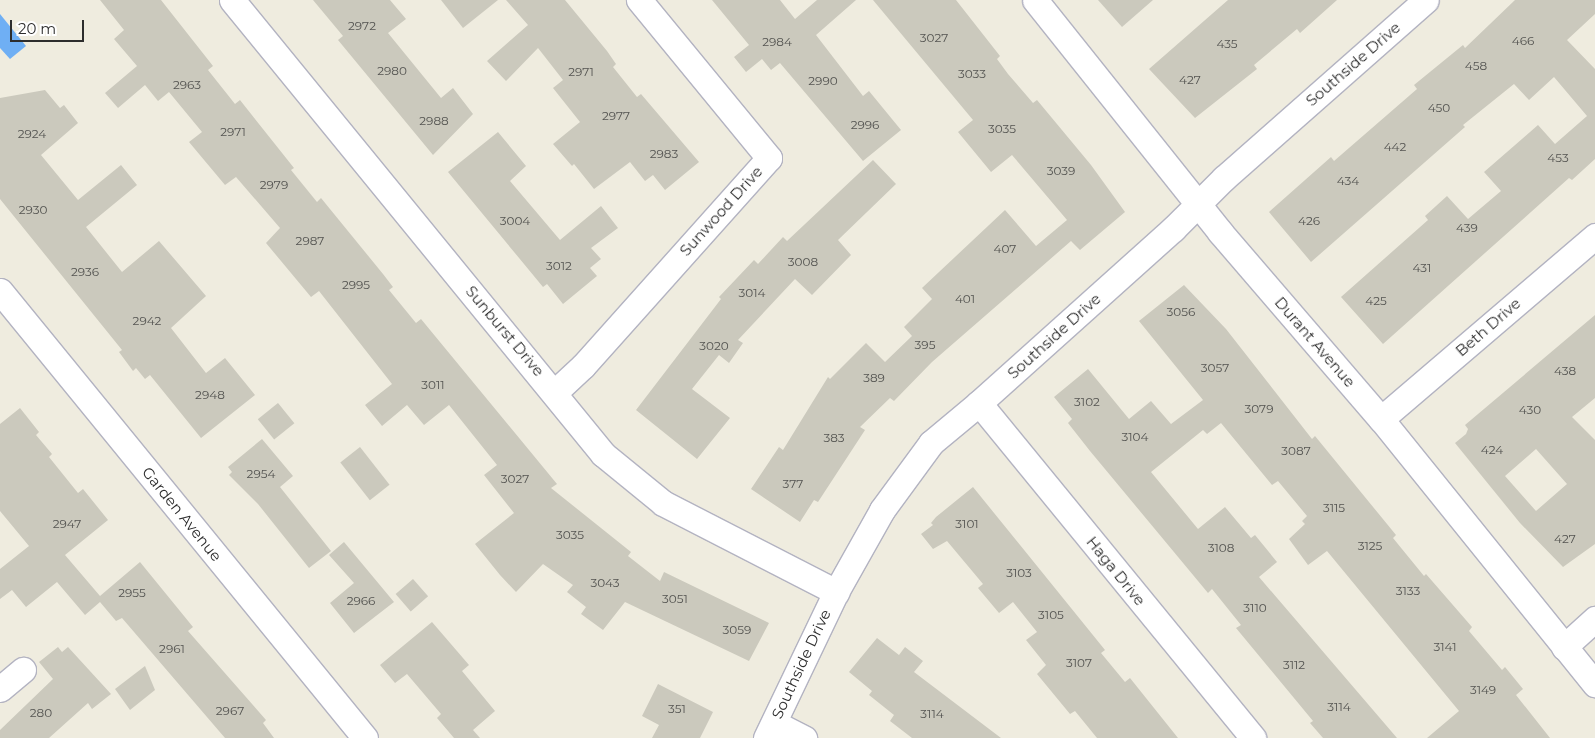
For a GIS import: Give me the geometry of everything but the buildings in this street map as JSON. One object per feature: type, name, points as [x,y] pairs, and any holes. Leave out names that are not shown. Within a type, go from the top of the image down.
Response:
[{"type":"street","name":"Sunburst Drive","points":[[232,0],[555,392],[603,454],[663,503],[836,592]]},
{"type":"street","name":"Sunwood Drive","points":[[555,392],[583,366],[769,158],[639,0]]},
{"type":"street","name":"Durant Avenue","points":[[1034,0],[1198,204],[1380,419],[1595,684]]},
{"type":"street","name":"Southside Drive","points":[[770,730],[836,592],[882,510],[931,443],[979,403],[1426,0]]},
{"type":"street","name":"Beth Drive","points":[[1380,419],[1595,236]]},
{"type":"street","name":"Garden Avenue","points":[[0,291],[365,738]]},
{"type":"street","name":"Haga Drive","points":[[979,403],[1253,738]]},
{"type":"street","points":[[1564,647],[1595,620]]},
{"type":"street","points":[[0,689],[23,670]]},
{"type":"street","points":[[770,730],[804,738]]},
{"type":"water","points":[[0,14],[26,46],[10,59],[0,48]]}]
